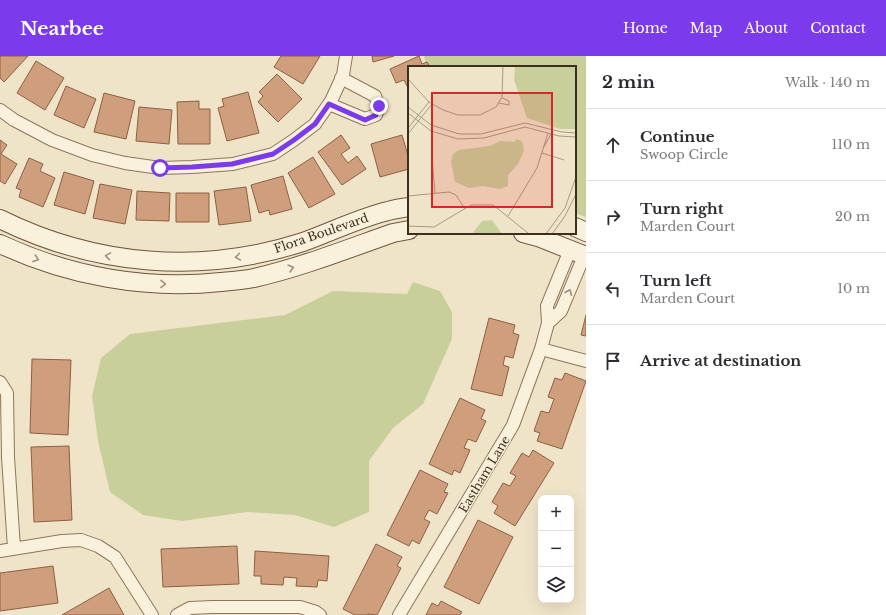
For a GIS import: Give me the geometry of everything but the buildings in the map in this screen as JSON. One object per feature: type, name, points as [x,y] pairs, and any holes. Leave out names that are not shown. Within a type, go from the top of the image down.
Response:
[{"type":"street","points":[[0,110],[14,120],[52,140],[92,155],[125,163],[167,168],[232,164],[273,154],[315,124],[329,104],[343,75],[346,56]]},
{"type":"street","points":[[329,104],[365,120],[376,115],[379,106],[375,96],[341,78]]},
{"type":"street","name":"Flora Boulevard","points":[[0,218],[24,231],[75,248],[102,255],[129,259],[174,262],[237,258],[262,253],[303,242],[388,210],[408,207]]},
{"type":"street","points":[[576,227],[586,232]]},
{"type":"street","name":"Flora Boulevard","points":[[0,244],[62,268],[95,276],[124,281],[161,284],[206,284],[253,278],[292,269],[393,232],[408,230]]},
{"type":"street","points":[[527,234],[580,254]]},
{"type":"street","name":"Eastham Lane","points":[[399,615],[513,425],[541,349],[548,323],[547,306],[580,254]]},
{"type":"street","points":[[541,349],[586,361]]},
{"type":"street","points":[[0,382],[7,393],[8,457],[14,548]]},
{"type":"street","points":[[0,551],[62,541],[81,540],[98,546],[115,557],[152,615]]},
{"type":"street","points":[[177,615],[190,608],[212,607],[300,607],[316,612],[320,615]]},
{"type":"green space","points":[[424,56],[586,56],[586,217],[576,213],[576,66],[427,66]]},
{"type":"green space","points":[[413,282],[440,291],[452,312],[452,339],[423,404],[393,428],[369,461],[369,512],[334,527],[295,515],[247,512],[182,521],[143,515],[110,492],[98,441],[92,396],[101,358],[130,334],[285,315],[333,291],[407,294]]},
{"type":"route","points":[[160,168],[232,164],[273,154],[315,124],[329,104],[365,120],[376,115],[379,106]]}]
